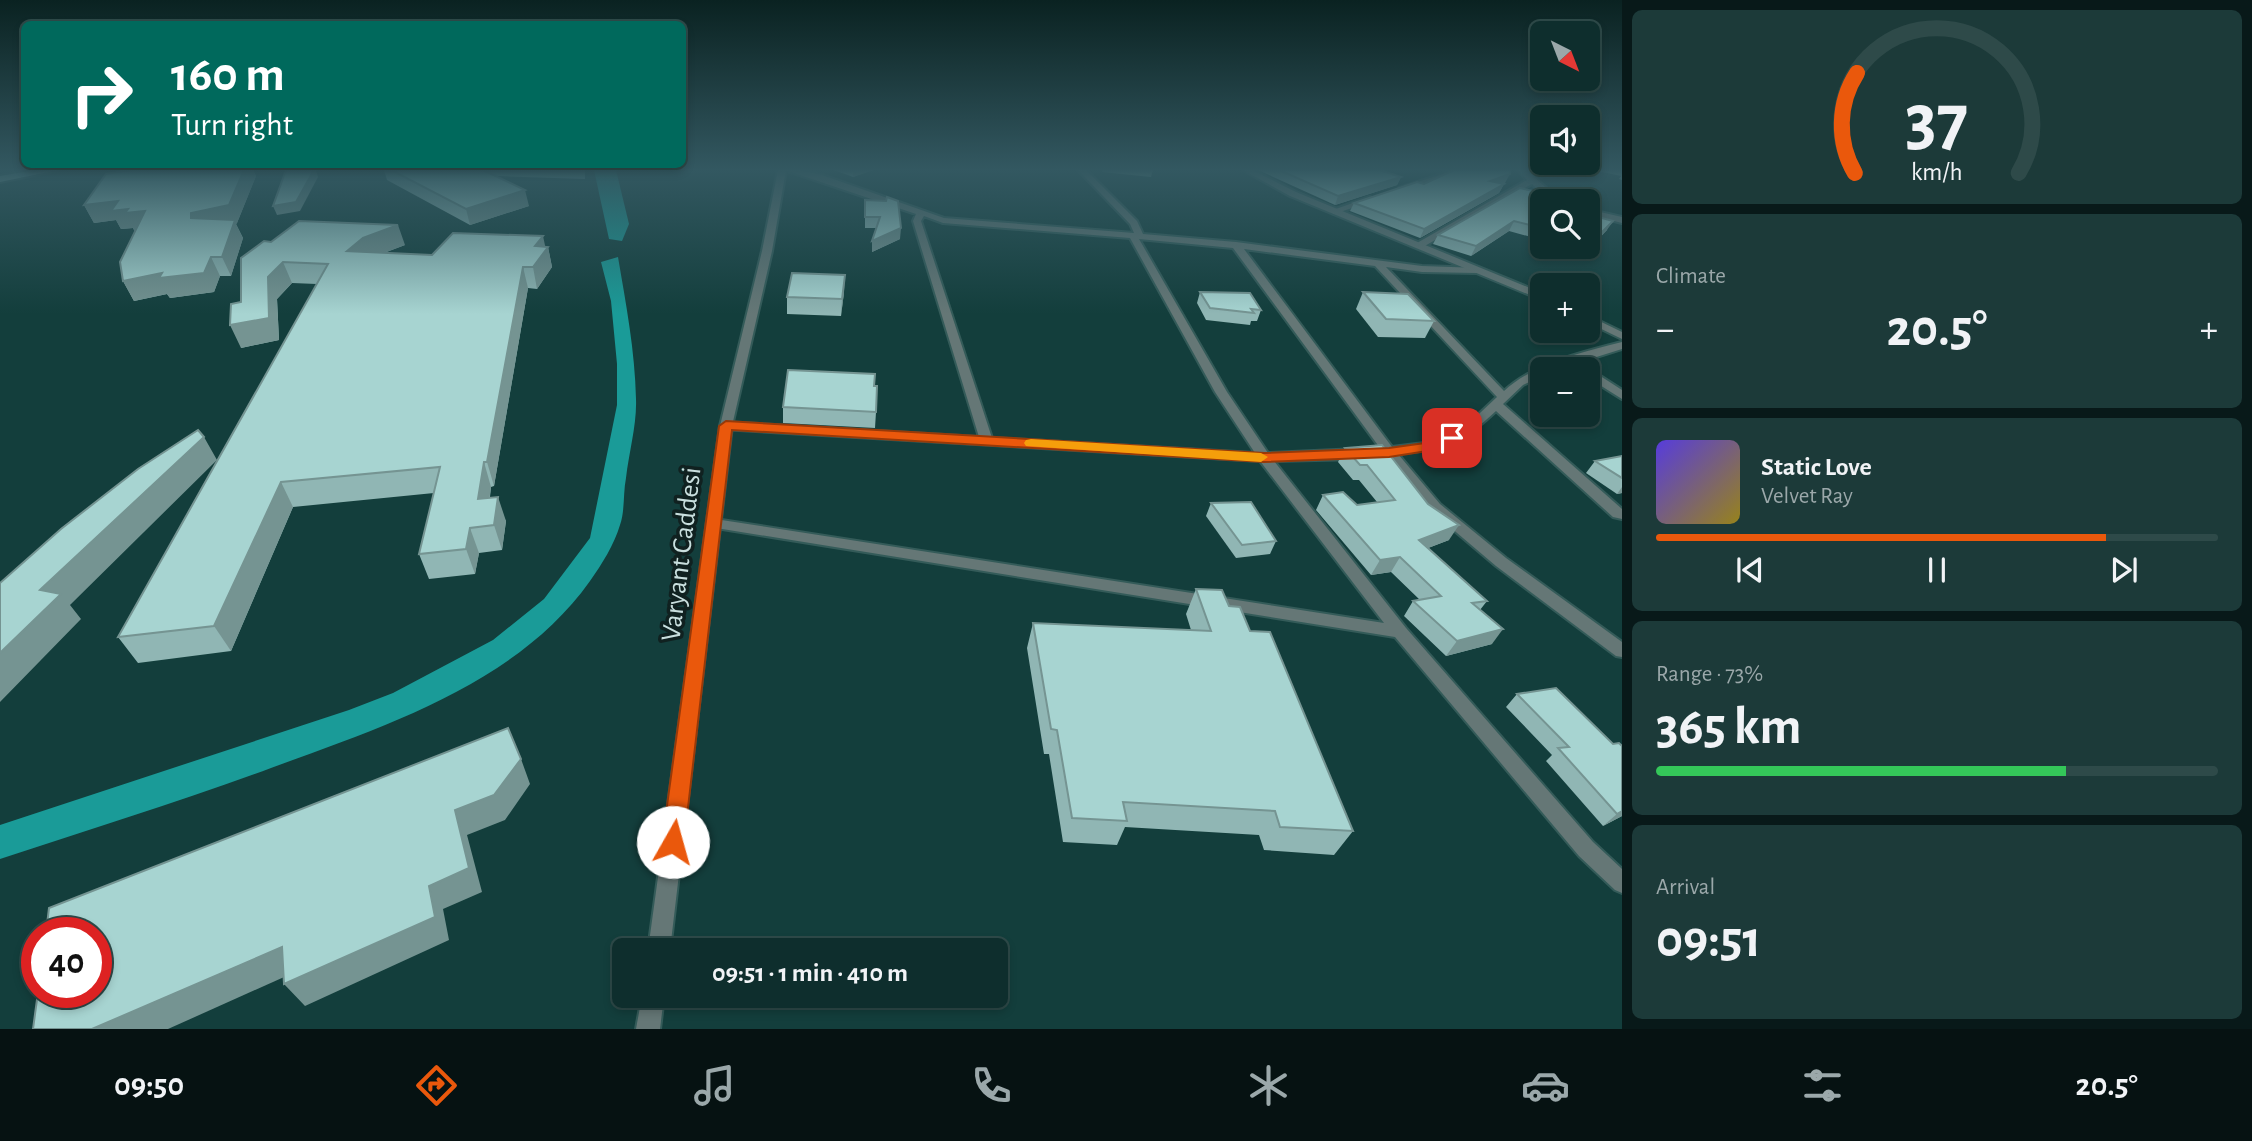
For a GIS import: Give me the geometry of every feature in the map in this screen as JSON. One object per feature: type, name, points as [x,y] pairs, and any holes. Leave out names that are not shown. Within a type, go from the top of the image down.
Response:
[{"type":"street","name":"Varyant Caddesi","points":[[661,938],[726,426],[773,218]]},
{"type":"street","points":[[918,218],[916,221],[987,441]]},
{"type":"street","points":[[937,218],[992,226],[1236,245],[1422,270],[1477,270]]},
{"type":"street","points":[[1129,218],[1134,223],[1136,236],[1221,392],[1264,457],[1400,632],[1586,849],[1622,883]]},
{"type":"street","points":[[1352,218],[1530,292]]},
{"type":"street","points":[[1420,245],[1467,218]]},
{"type":"street","points":[[1236,245],[1389,452],[1435,507],[1501,562],[1622,651]]},
{"type":"street","points":[[1379,265],[1501,401],[1618,514],[1622,514]]},
{"type":"street","points":[[1600,325],[1622,336]]},
{"type":"street","points":[[1580,357],[1622,345]]},
{"type":"street","points":[[726,426],[1264,457],[1389,452],[1435,446],[1469,429],[1519,383],[1530,378]]},
{"type":"street","points":[[1600,381],[1622,395]]},
{"type":"street","points":[[715,524],[1400,632]]},
{"type":"street","points":[[648,1029],[651,1008]]},
{"type":"water","points":[[604,218],[628,218],[629,224],[622,241],[609,239]]},
{"type":"water","points":[[618,257],[632,345],[636,399],[623,514],[603,561],[560,617],[525,648],[487,674],[403,718],[238,780],[0,859],[0,825],[349,710],[393,693],[493,640],[544,599],[590,538],[617,405],[617,364],[611,301],[601,262]]},
{"type":"building","points":[[142,218],[235,220],[222,257],[211,257],[204,273],[159,278],[162,273],[123,281],[120,262]]},
{"type":"building","points":[[880,218],[900,218],[901,228],[872,241]]},
{"type":"building","points":[[1394,218],[1444,218],[1424,229]]},
{"type":"building","points":[[1468,218],[1530,218],[1530,225],[1514,221],[1476,246],[1438,235]]},
{"type":"building","points":[[1600,218],[1613,221],[1600,234]]},
{"type":"building","points":[[299,221],[398,225],[363,238],[347,251],[432,255],[453,233],[543,236],[535,246],[548,247],[533,267],[523,267],[487,462],[484,462],[478,499],[498,497],[494,525],[470,528],[466,549],[419,554],[440,467],[281,482],[214,626],[118,637],[328,264],[283,262],[268,277],[269,318],[230,325],[231,304],[241,302],[241,258],[264,241],[271,242]]},
{"type":"building","points":[[792,273],[845,275],[842,299],[787,297]]},
{"type":"building","points":[[1200,292],[1250,293],[1261,310],[1251,309],[1254,313],[1210,308]]},
{"type":"building","points":[[1363,292],[1408,294],[1434,321],[1386,319]]},
{"type":"building","points":[[788,370],[875,374],[876,412],[783,407]]},
{"type":"building","points":[[198,430],[204,437],[40,590],[61,594],[0,653],[0,583],[61,529],[138,469]]},
{"type":"building","points":[[1382,445],[1428,504],[1459,525],[1419,540],[1487,601],[1472,603],[1503,629],[1457,641],[1413,601],[1441,596],[1400,557],[1380,560],[1323,495],[1343,492],[1357,505],[1395,500],[1367,465],[1360,465],[1345,448]]},
{"type":"building","points":[[1622,456],[1622,478],[1595,461]]},
{"type":"building","points":[[1251,502],[1276,541],[1242,545],[1211,503]]},
{"type":"building","points":[[1196,589],[1222,590],[1229,606],[1240,607],[1250,631],[1270,632],[1353,831],[1280,827],[1275,811],[1123,802],[1127,821],[1072,818],[1057,730],[1051,729],[1033,623],[1211,631]]},
{"type":"building","points":[[1556,688],[1613,744],[1619,743],[1622,746],[1622,811],[1617,814],[1558,748],[1569,747],[1517,694]]},
{"type":"building","points":[[508,728],[521,759],[494,795],[455,810],[469,868],[429,886],[435,917],[284,984],[282,947],[92,1029],[33,1029],[36,1008],[112,1008],[112,917],[48,917],[49,908]]},
{"type":"slow traffic","points":[[1031,443],[1261,457]]},
{"type":"route","points":[[673,842],[726,426],[1264,457],[1389,452],[1435,446],[1452,438]]}]
